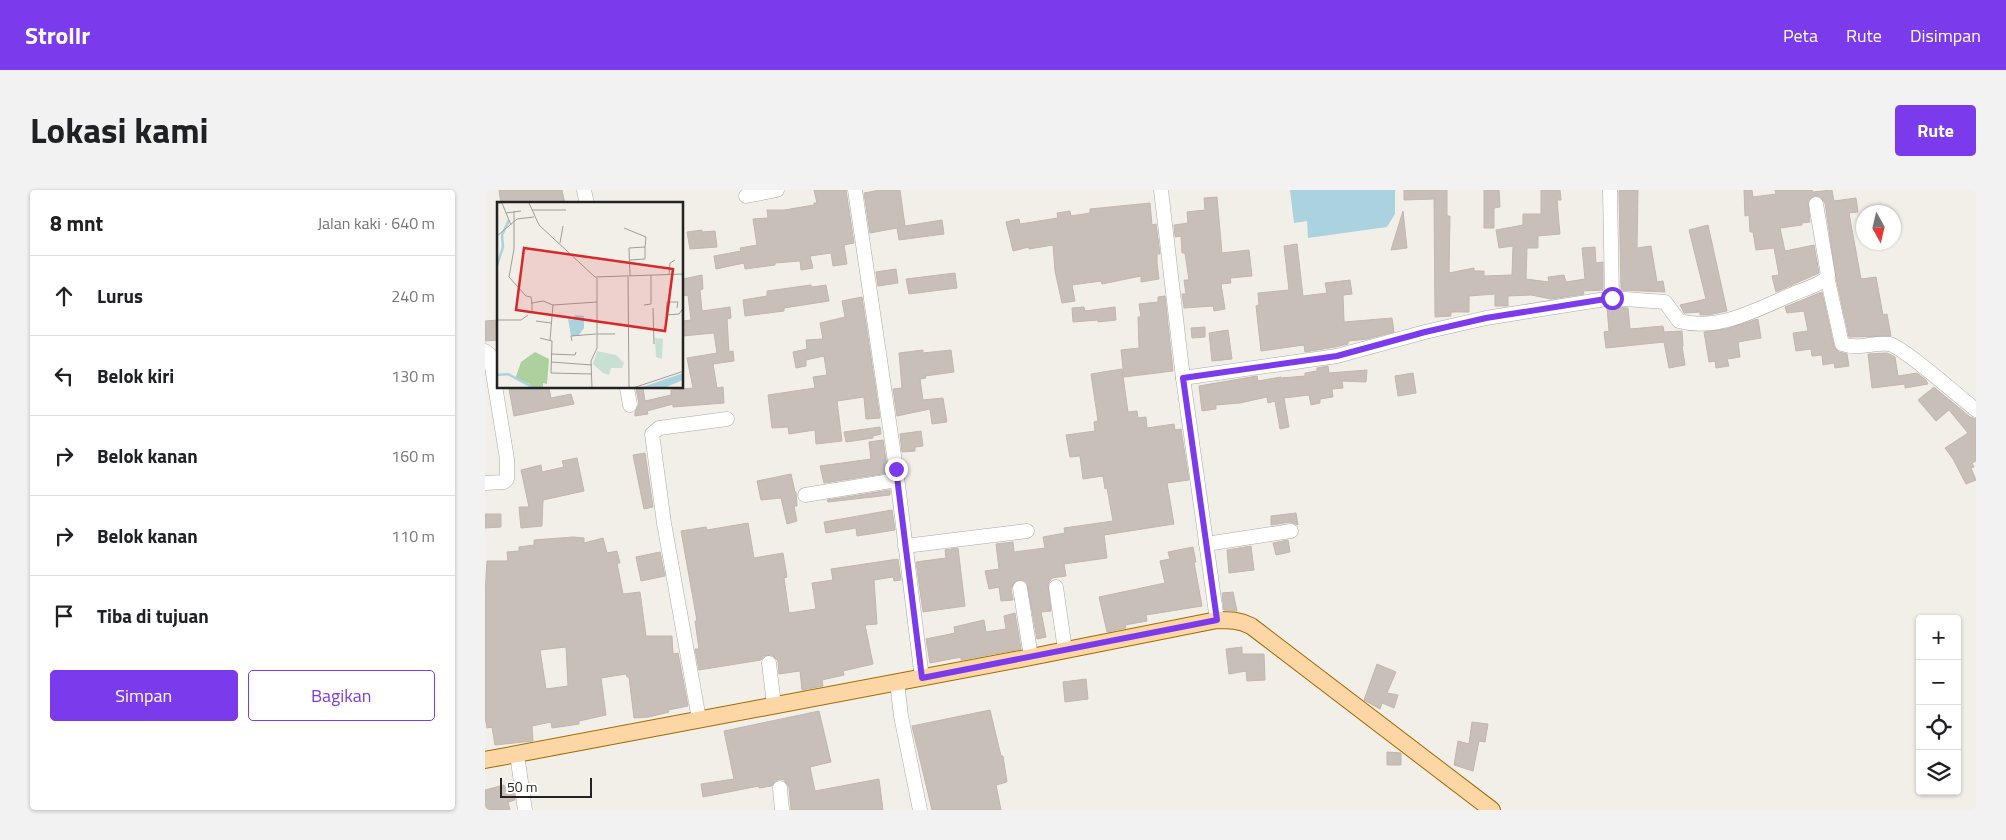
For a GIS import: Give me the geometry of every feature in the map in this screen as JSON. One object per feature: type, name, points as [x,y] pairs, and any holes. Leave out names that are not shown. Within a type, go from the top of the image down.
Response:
[{"type":"main road","points":[[485,760],[1031,658],[1217,620],[1241,622],[1251,626],[1492,810]]},
{"type":"street","points":[[746,196],[777,190]]},
{"type":"street","points":[[855,190],[897,480],[922,678]]},
{"type":"street","points":[[1161,190],[1183,378],[1217,620]]},
{"type":"street","points":[[1611,190],[1612,298]]},
{"type":"street","points":[[1817,204],[1827,276],[1842,344],[1851,348],[1890,344],[1976,410]]},
{"type":"street","points":[[1183,378],[1337,356],[1425,332],[1486,318],[1612,298],[1665,302],[1679,321],[1700,324],[1716,322],[1751,312],[1824,281],[1827,276]]},
{"type":"street","points":[[485,351],[490,355],[507,459],[507,479],[504,482],[485,483]]},
{"type":"street","points":[[627,389],[630,405]]},
{"type":"street","points":[[699,719],[664,523],[652,434],[659,428],[727,419]]},
{"type":"street","points":[[805,495],[897,480]]},
{"type":"street","points":[[905,546],[1027,531]]},
{"type":"street","points":[[1206,544],[1291,531]]},
{"type":"street","points":[[1056,587],[1065,650]]},
{"type":"street","points":[[1020,588],[1031,658]]},
{"type":"street","points":[[769,663],[774,705]]},
{"type":"street","points":[[897,682],[901,716],[920,810]]},
{"type":"street","points":[[517,754],[525,810]]},
{"type":"street","points":[[780,788],[782,810]]},
{"type":"water","points":[[1290,190],[1395,190],[1395,214],[1387,227],[1308,238],[1307,221],[1294,223]]},
{"type":"building","points":[[499,190],[562,190],[565,202],[501,202]]},
{"type":"building","points":[[814,190],[846,190],[854,243],[844,245],[847,264],[833,266],[831,253],[810,256],[813,268],[801,270],[800,261],[775,263],[775,265],[745,269],[744,263],[716,269],[714,256],[741,251],[740,248],[757,245],[753,219],[768,218],[767,210],[784,210],[814,205],[814,203],[817,203]]},
{"type":"building","points":[[880,190],[900,190],[905,226],[942,220],[944,234],[899,240],[897,228],[870,233],[864,193]]},
{"type":"building","points":[[1404,190],[1447,190],[1447,216],[1450,216],[1449,273],[1474,268],[1474,271],[1484,271],[1484,276],[1512,275],[1513,246],[1499,248],[1496,230],[1523,225],[1523,214],[1541,214],[1541,190],[1560,190],[1561,200],[1557,200],[1560,234],[1538,236],[1538,248],[1527,248],[1526,279],[1549,282],[1548,277],[1564,275],[1566,282],[1585,279],[1582,248],[1595,247],[1596,263],[1603,262],[1603,290],[1583,291],[1584,294],[1551,299],[1531,295],[1508,296],[1508,306],[1495,306],[1495,294],[1469,296],[1469,312],[1451,312],[1451,316],[1435,317],[1434,199],[1404,200]]},
{"type":"building","points":[[1484,190],[1499,190],[1500,207],[1494,208],[1494,228],[1484,228]]},
{"type":"building","points":[[1619,190],[1638,190],[1637,248],[1651,246],[1657,282],[1663,281],[1665,292],[1621,290]]},
{"type":"building","points":[[1744,190],[1752,190],[1753,197],[1776,194],[1775,190],[1812,190],[1813,192],[1832,190],[1834,201],[1856,198],[1856,212],[1849,213],[1861,279],[1876,277],[1883,315],[1887,314],[1891,336],[1849,337],[1836,278],[1825,203],[1819,196],[1814,196],[1808,201],[1810,222],[1780,228],[1785,251],[1814,245],[1819,273],[1776,292],[1772,276],[1779,275],[1774,248],[1756,250],[1753,232],[1750,232],[1749,215],[1745,216]]},
{"type":"building","points":[[1217,197],[1222,253],[1249,250],[1252,276],[1230,278],[1231,283],[1221,284],[1225,309],[1214,311],[1213,306],[1184,308],[1182,294],[1186,294],[1184,280],[1189,280],[1185,253],[1182,253],[1181,236],[1175,237],[1174,225],[1188,223],[1187,212],[1205,210],[1204,198]]},
{"type":"building","points":[[1150,203],[1152,225],[1156,224],[1160,254],[1157,254],[1159,279],[1141,282],[1141,276],[1102,284],[1101,281],[1072,285],[1075,301],[1062,303],[1055,271],[1053,245],[1029,249],[1029,247],[1013,251],[1006,222],[1019,219],[1020,224],[1058,218],[1057,213],[1070,211],[1071,216],[1090,213],[1090,209]]},
{"type":"building","points":[[1403,211],[1407,248],[1391,250]]},
{"type":"building","points":[[1708,225],[1727,311],[1708,315],[1700,315],[1700,312],[1684,313],[1680,305],[1706,299],[1689,230]]},
{"type":"building","points":[[702,230],[702,232],[715,231],[717,247],[690,249],[687,232]]},
{"type":"building","points":[[1297,244],[1303,296],[1327,293],[1325,283],[1350,280],[1352,294],[1343,295],[1344,322],[1392,318],[1394,332],[1367,339],[1348,341],[1348,344],[1335,347],[1305,352],[1304,345],[1261,351],[1256,306],[1259,305],[1258,293],[1289,290],[1284,246]]},
{"type":"building","points":[[896,269],[898,283],[878,286],[876,272]]},
{"type":"building","points":[[955,273],[957,288],[909,294],[906,279]]},
{"type":"building","points":[[702,275],[703,289],[700,290],[702,311],[730,307],[731,318],[727,319],[729,352],[733,351],[734,361],[713,364],[717,388],[723,387],[724,403],[673,407],[673,404],[647,411],[648,414],[635,416],[639,404],[636,389],[643,389],[645,401],[671,395],[671,390],[693,388],[687,358],[717,353],[714,333],[684,336],[684,321],[691,320],[688,295],[684,296],[684,279]]},
{"type":"building","points":[[811,285],[812,287],[826,285],[829,301],[784,308],[784,311],[745,316],[743,300],[767,296],[767,291]]},
{"type":"building","points":[[1822,292],[1834,346],[1839,352],[1847,354],[1849,366],[1835,368],[1834,363],[1823,365],[1822,355],[1812,356],[1811,349],[1796,351],[1793,333],[1808,331],[1804,311],[1787,313],[1785,307]]},
{"type":"building","points":[[1165,296],[1173,371],[1124,377],[1121,350],[1139,348],[1138,317],[1141,317],[1139,304],[1158,302],[1158,297]]},
{"type":"building","points":[[862,297],[880,418],[866,419],[864,397],[837,401],[842,441],[816,444],[815,430],[789,434],[788,427],[772,428],[768,395],[815,388],[813,377],[827,375],[824,356],[806,360],[806,366],[796,368],[793,352],[807,349],[806,340],[823,339],[820,323],[845,317],[842,301]]},
{"type":"building","points":[[1084,307],[1085,311],[1115,307],[1116,320],[1073,322],[1072,308]]},
{"type":"building","points":[[1607,308],[1628,308],[1630,329],[1663,326],[1664,332],[1682,331],[1685,365],[1669,368],[1664,342],[1606,348],[1604,332],[1609,331]]},
{"type":"building","points":[[1758,319],[1761,338],[1738,342],[1740,357],[1727,359],[1729,366],[1716,368],[1715,361],[1709,362],[1704,332],[1726,329]]},
{"type":"building","points":[[497,320],[497,340],[485,341],[485,321]]},
{"type":"building","points":[[1205,327],[1205,337],[1192,338],[1191,328]]},
{"type":"building","points":[[1228,330],[1232,359],[1212,361],[1209,333]]},
{"type":"building","points":[[923,350],[923,353],[951,350],[954,372],[925,376],[926,378],[920,379],[923,400],[943,398],[947,422],[932,424],[930,409],[897,416],[893,389],[902,388],[899,353]]},
{"type":"building","points":[[1887,353],[1895,357],[1898,376],[1917,373],[1928,384],[1905,388],[1905,384],[1872,388],[1868,354]]},
{"type":"building","points":[[1328,366],[1329,373],[1367,370],[1366,382],[1342,381],[1343,388],[1332,389],[1333,397],[1320,399],[1320,403],[1311,405],[1309,395],[1284,398],[1289,427],[1280,429],[1275,401],[1268,403],[1267,397],[1240,403],[1216,405],[1216,409],[1202,411],[1199,386],[1257,376],[1258,381],[1281,377],[1305,376],[1305,373],[1317,371],[1317,368]]},
{"type":"building","points":[[1122,369],[1128,412],[1137,411],[1138,418],[1146,417],[1147,428],[1174,424],[1175,430],[1181,429],[1189,480],[1167,483],[1174,524],[1104,535],[1107,558],[1064,564],[1066,576],[1052,578],[1048,584],[1051,611],[1041,612],[1046,637],[1037,639],[1027,583],[1023,580],[1015,581],[1011,589],[1013,600],[1001,601],[999,587],[989,589],[985,571],[999,569],[996,544],[1013,542],[1014,552],[1045,548],[1043,537],[1065,533],[1064,528],[1113,521],[1103,476],[1083,479],[1080,456],[1070,457],[1066,435],[1095,431],[1094,422],[1098,421],[1091,374]]},
{"type":"building","points":[[1413,373],[1416,393],[1398,396],[1395,376]]},
{"type":"building","points":[[1934,387],[1970,417],[1976,419],[1976,461],[1972,463],[1974,467],[1971,468],[1976,480],[1966,484],[1945,448],[1968,433],[1949,410],[1936,421],[1918,400]]},
{"type":"building","points":[[509,389],[549,389],[551,398],[571,394],[574,404],[514,416]]},
{"type":"building","points":[[880,427],[881,434],[873,436],[873,438],[846,442],[844,432]]},
{"type":"building","points":[[921,431],[923,446],[915,447],[915,451],[902,452],[900,434]]},
{"type":"building","points":[[883,440],[888,473],[824,483],[820,466],[871,459],[869,442]]},
{"type":"building","points":[[645,453],[653,507],[644,509],[633,455]]},
{"type":"building","points":[[577,458],[584,491],[543,500],[542,526],[521,528],[519,507],[529,507],[521,470],[541,465],[542,472],[564,467],[562,461]]},
{"type":"building","points":[[791,474],[796,492],[797,506],[794,506],[797,521],[787,524],[781,498],[761,500],[757,481]]},
{"type":"building","points":[[890,490],[890,495],[828,502],[827,500]]},
{"type":"building","points":[[892,510],[895,530],[857,536],[856,528],[826,533],[824,522]]},
{"type":"building","points":[[1296,513],[1298,525],[1290,522],[1271,525],[1271,516]]},
{"type":"building","points":[[485,514],[501,514],[501,527],[485,528]]},
{"type":"building","points":[[748,523],[754,558],[783,553],[787,577],[784,578],[789,613],[816,609],[812,583],[833,580],[831,569],[898,559],[901,580],[894,581],[893,577],[874,580],[877,624],[865,625],[873,664],[843,671],[844,675],[822,680],[823,686],[802,690],[800,671],[779,674],[778,661],[772,655],[764,656],[761,660],[699,670],[695,649],[699,649],[695,621],[697,621],[681,531],[706,527],[707,530]]},
{"type":"building","points":[[573,537],[584,538],[584,543],[603,538],[607,553],[617,551],[620,563],[617,563],[623,594],[640,592],[646,636],[672,636],[673,654],[678,653],[688,706],[668,710],[669,712],[649,717],[634,718],[629,677],[626,674],[601,678],[606,715],[579,721],[579,724],[552,728],[551,722],[532,726],[533,741],[495,745],[492,727],[487,728],[485,717],[485,594],[487,561],[508,561],[507,552],[519,551],[519,547],[534,545],[534,540]],"holes":[[[566,647],[568,686],[546,689],[540,650]]]},
{"type":"building","points":[[1288,540],[1290,552],[1276,555],[1273,543]]},
{"type":"building","points":[[1251,546],[1254,570],[1229,573],[1227,550]]},
{"type":"building","points":[[1193,547],[1202,606],[1146,615],[1147,621],[1125,625],[1126,628],[1107,632],[1099,597],[1165,583],[1160,561],[1170,559],[1168,552]]},
{"type":"building","points":[[958,548],[965,606],[923,612],[916,562],[946,558],[945,550]]},
{"type":"building","points":[[660,552],[665,576],[641,581],[636,557]]},
{"type":"building","points":[[1233,592],[1237,611],[1224,610],[1222,593]]},
{"type":"building","points":[[1015,613],[1021,649],[961,660],[961,657],[930,663],[926,639],[955,633],[954,627],[984,620],[986,632],[1006,629],[1004,616]]},
{"type":"building","points":[[1242,647],[1242,654],[1264,654],[1265,680],[1247,681],[1246,671],[1229,674],[1226,649]]},
{"type":"building","points":[[1377,664],[1396,672],[1387,693],[1398,695],[1394,708],[1382,703],[1380,709],[1364,700]]},
{"type":"building","points":[[1086,679],[1088,699],[1065,702],[1063,682]]},
{"type":"building","points":[[990,710],[1001,756],[1003,756],[1007,782],[996,785],[1001,810],[932,810],[912,726]]},
{"type":"building","points":[[819,711],[831,762],[810,767],[815,791],[879,779],[883,810],[791,810],[789,787],[784,780],[780,779],[775,781],[772,786],[759,788],[759,786],[703,797],[701,784],[734,779],[724,731]]},
{"type":"building","points":[[1472,722],[1488,724],[1485,742],[1479,741],[1473,771],[1454,765],[1458,741],[1469,744]]},
{"type":"building","points":[[1387,752],[1401,753],[1401,765],[1387,765]]},
{"type":"building","points":[[504,785],[505,788],[513,786],[515,800],[508,802],[510,810],[485,810],[485,790]]},
{"type":"route","points":[[896,469],[922,678],[1217,620],[1183,378],[1213,375],[1230,370],[1270,364],[1337,356],[1425,332],[1486,318],[1612,298]]}]
